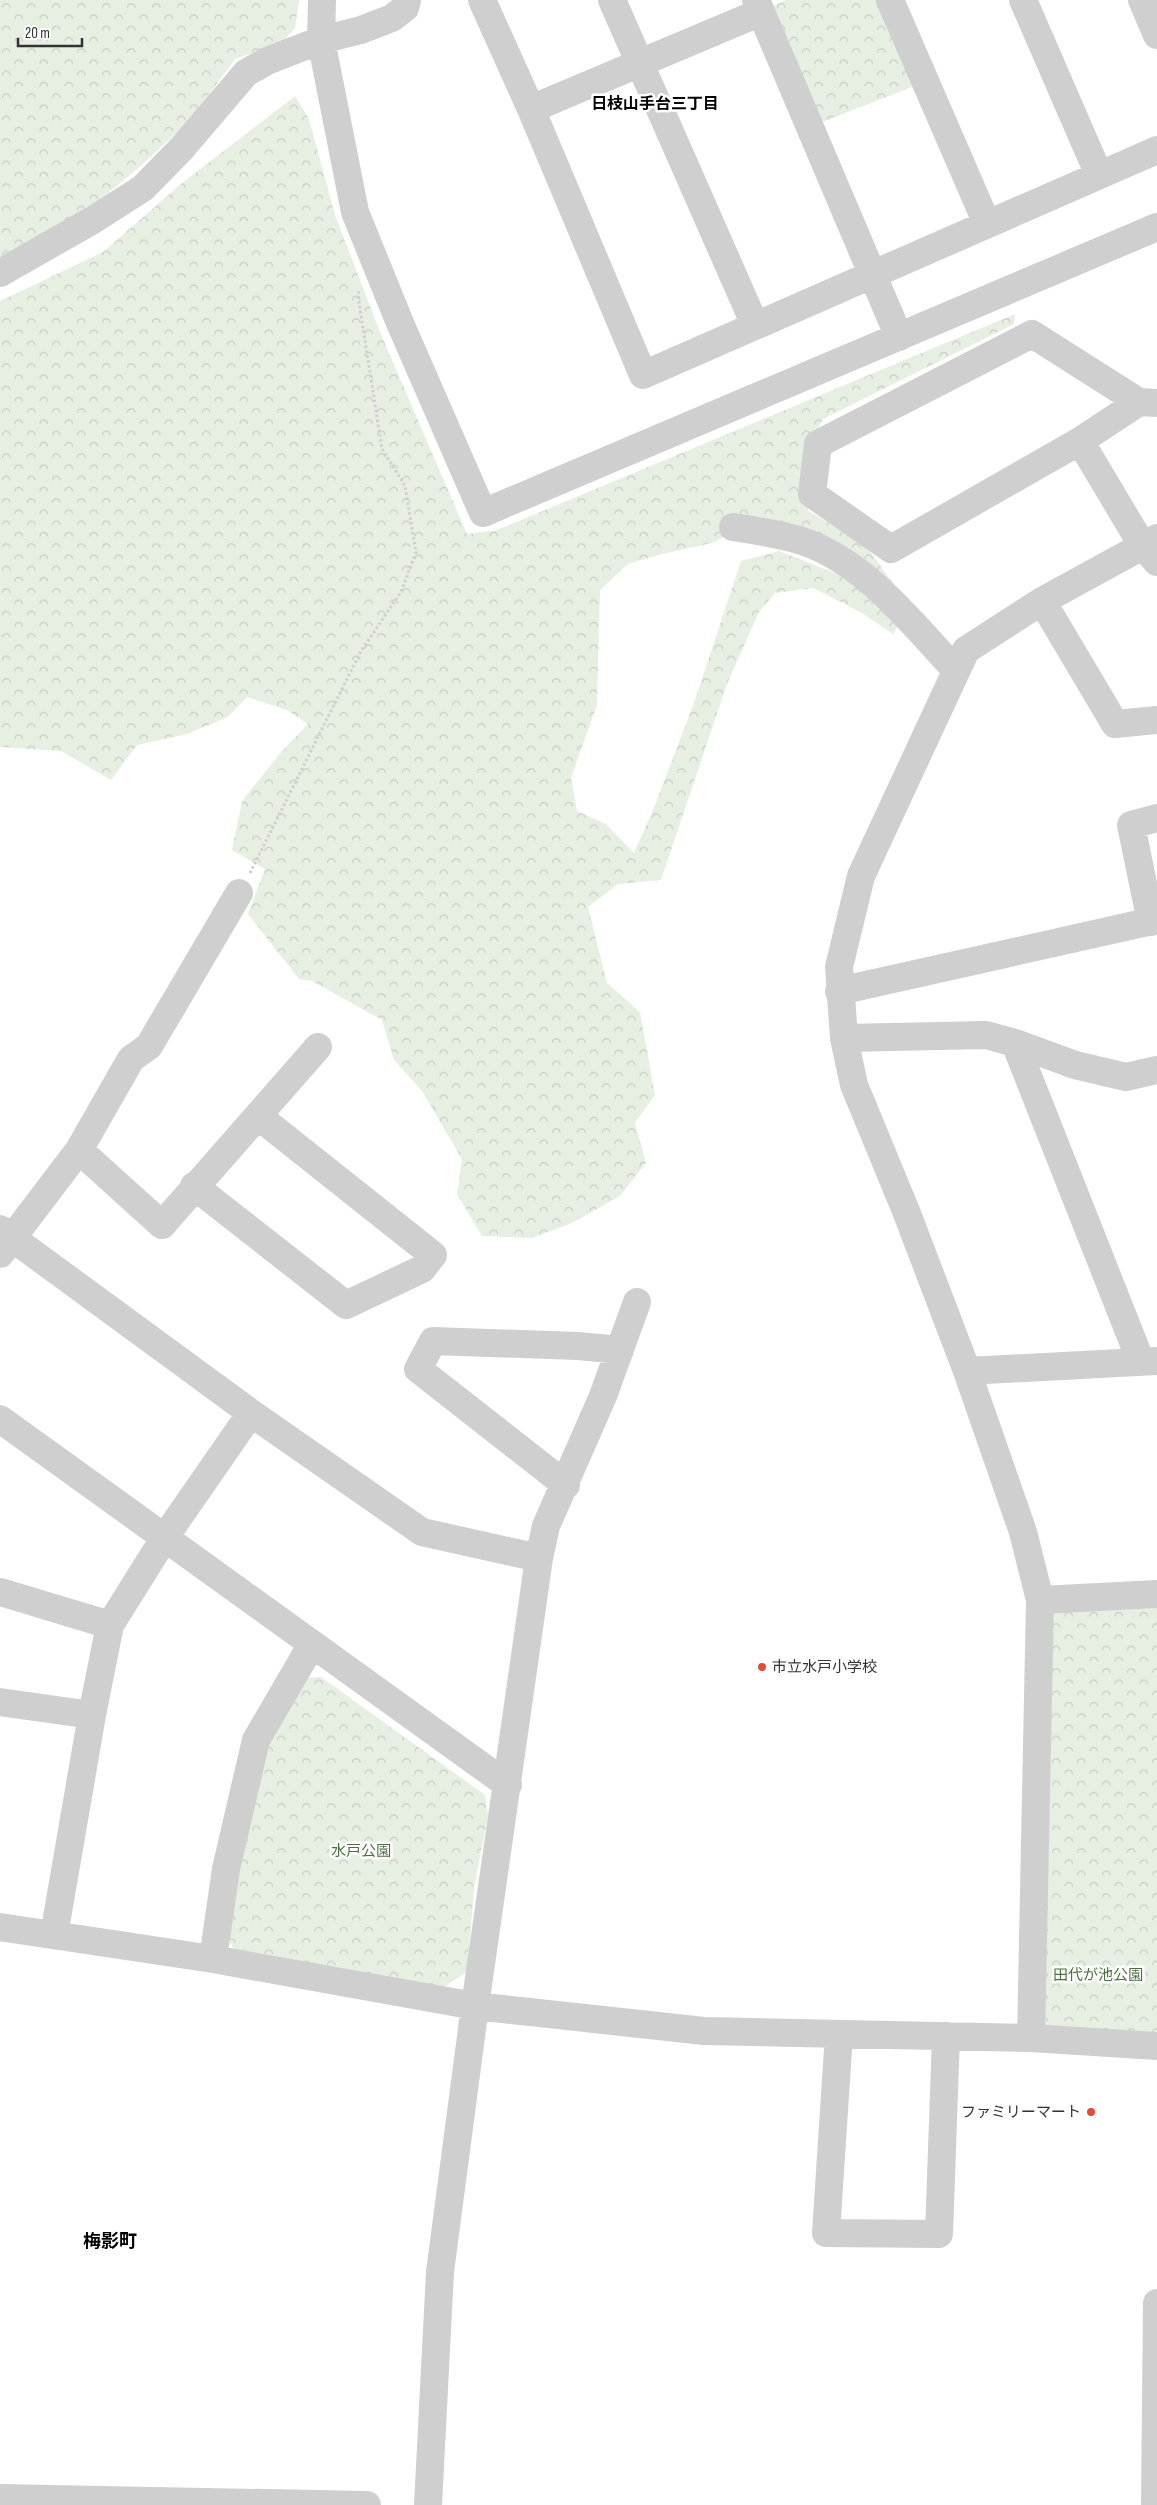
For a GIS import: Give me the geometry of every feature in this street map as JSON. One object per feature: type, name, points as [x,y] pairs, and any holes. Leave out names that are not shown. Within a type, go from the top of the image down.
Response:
[{"type":"street","points":[[322,0],[321,40],[355,212],[400,323],[483,513],[1157,227]]},
{"type":"street","points":[[0,273],[93,220],[143,188],[182,148],[246,73],[267,61],[321,40],[361,30],[392,18],[405,8],[407,0]]},
{"type":"street","points":[[482,0],[531,109],[643,375],[1157,150]]},
{"type":"street","points":[[612,0],[755,325]]},
{"type":"street","points":[[890,0],[987,224]]},
{"type":"street","points":[[1022,0],[1099,175]]},
{"type":"street","points":[[1142,0],[1157,34]]},
{"type":"street","points":[[531,109],[640,63],[758,6],[899,337]]},
{"type":"street","points":[[1032,334],[1148,402],[891,549],[812,494],[818,444],[1032,334]]},
{"type":"street","points":[[1031,2038],[1040,1600],[1023,1532],[967,1371],[906,1210],[854,1085],[844,1038],[839,990],[839,967],[862,876],[966,650],[1042,601],[1152,548],[1080,441]]},
{"type":"street","points":[[733,527],[776,534],[806,542],[838,559],[867,580],[956,670]]},
{"type":"street","points":[[1042,601],[1115,724],[1157,720]]},
{"type":"street","points":[[839,990],[1154,921],[1131,825],[1157,818]]},
{"type":"street","points":[[239,893],[149,1046],[131,1059],[79,1150],[4,1241],[422,1532],[539,1558]]},
{"type":"street","points":[[844,1038],[986,1035],[1015,1043],[1075,1065],[1126,1077],[1157,1070]]},
{"type":"street","points":[[967,1371],[1149,1361],[1015,1043]]},
{"type":"street","points":[[79,1150],[162,1225],[318,1046]]},
{"type":"street","points":[[194,1186],[346,1305],[422,1269],[433,1254],[258,1116]]},
{"type":"street","points":[[428,2505],[440,2272],[475,2006],[539,1558],[546,1526],[566,1485],[620,1350],[637,1302]]},
{"type":"street","points":[[566,1485],[418,1368],[434,1341],[578,1346],[620,1350]]},
{"type":"street","points":[[54,1935],[92,1715],[110,1625],[165,1537],[251,1413]]},
{"type":"street","points":[[0,1419],[508,1785]]},
{"type":"street","points":[[0,1592],[110,1625]]},
{"type":"street","points":[[1040,1600],[1157,1594]]},
{"type":"street","points":[[213,1959],[226,1869],[256,1740],[312,1644]]},
{"type":"street","points":[[0,1702],[92,1715]]},
{"type":"street","points":[[0,1927],[213,1959],[475,2006],[704,2031],[1031,2038],[1157,2046]]},
{"type":"street","points":[[839,2034],[826,2233],[939,2234],[946,2036]]},
{"type":"street","points":[[1155,2505],[1157,2303]]},
{"type":"street","points":[[0,2498],[366,2505]]},
{"type":"path","points":[[239,893],[361,651],[401,592],[416,552],[405,486],[382,449],[358,296],[360,287]]},
{"type":"green space","points":[[0,0],[299,0],[295,28],[282,43],[235,59],[191,119],[143,164],[77,219],[0,257]]},
{"type":"green space","points":[[786,0],[890,0],[925,82],[809,127],[761,12]]},
{"type":"green space","points":[[295,96],[309,119],[335,215],[380,332],[467,534],[497,530],[1015,314],[1014,324],[823,419],[809,445],[808,511],[864,543],[918,618],[845,577],[898,626],[893,634],[862,613],[813,588],[775,593],[759,612],[727,684],[661,880],[618,884],[588,907],[607,983],[640,1012],[655,1095],[635,1123],[646,1163],[620,1196],[572,1223],[532,1238],[482,1236],[457,1194],[462,1159],[422,1091],[394,1060],[382,1020],[312,981],[299,979],[248,914],[265,869],[232,850],[242,801],[282,751],[308,724],[287,710],[247,697],[228,717],[187,734],[137,745],[111,780],[61,751],[0,747],[0,301],[103,252],[181,184]],"holes":[[[750,524],[844,577],[779,551],[741,561],[694,703],[653,810],[634,853],[606,824],[577,811],[571,778],[597,705],[600,590],[628,564],[712,543]]]},
{"type":"green space","name":"田代が池公園","points":[[1157,1601],[1157,2035],[1038,2032],[1046,1605]]},
{"type":"green space","name":"水戸公園","points":[[321,1677],[485,1795],[488,1815],[474,1888],[467,1972],[442,1988],[233,1948],[225,1933],[263,1744],[302,1678]]},
{"type":"place","name":"市立水戸小学校","points":[[762,1667]]},
{"type":"place","name":"ファミリーマート","points":[[1091,2112]]},
{"type":"district","name":"日枝山手台三丁目","points":[[655,103]]},
{"type":"district","name":"梅影町","points":[[110,2241]]}]
